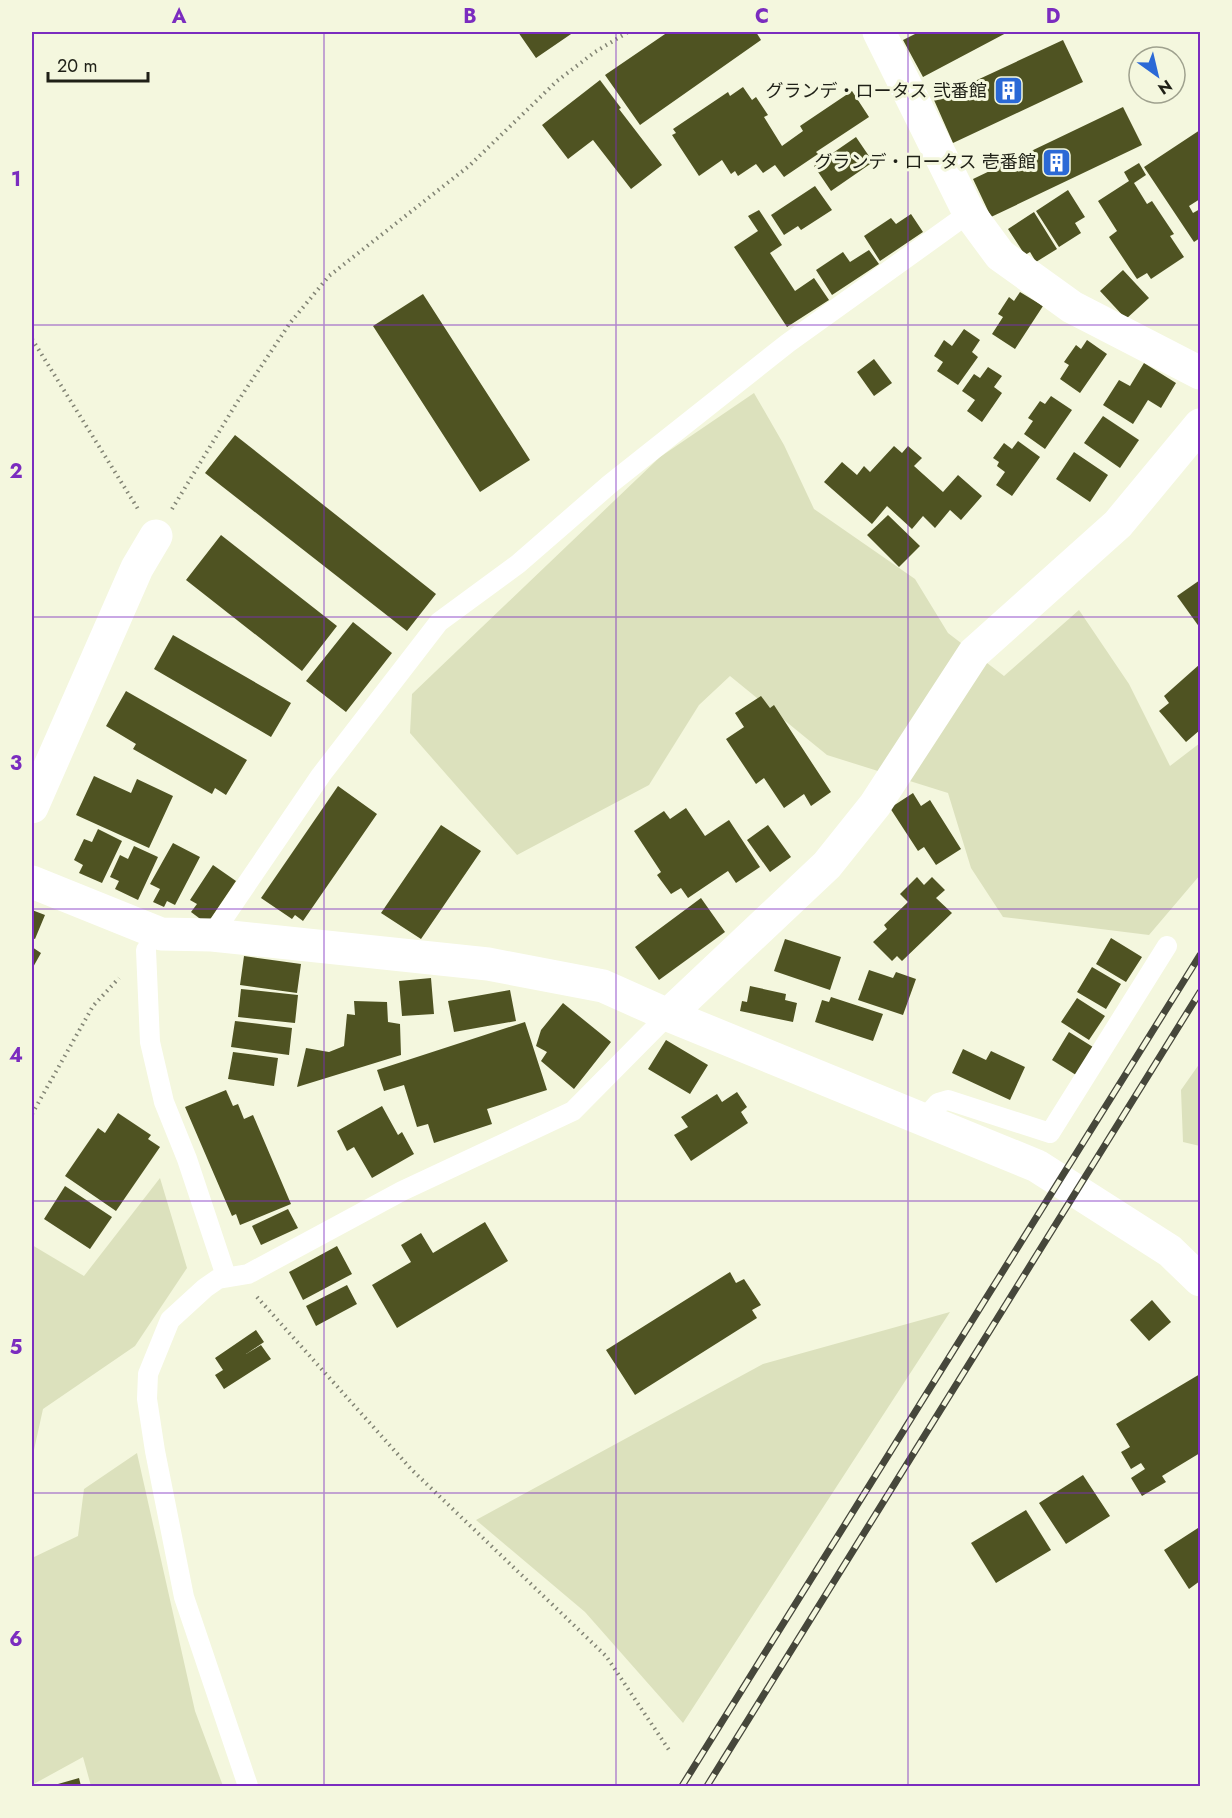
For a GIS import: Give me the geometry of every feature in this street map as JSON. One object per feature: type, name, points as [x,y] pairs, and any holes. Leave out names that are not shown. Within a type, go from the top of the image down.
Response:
[{"type":"street","points":[[879,32],[969,213],[1000,255],[1072,307],[1200,373]]},
{"type":"street","points":[[668,1015],[827,866],[875,805],[974,653],[1118,524],[1200,425]]},
{"type":"street","points":[[32,807],[137,568],[156,536]]},
{"type":"street","points":[[32,882],[161,934],[212,935],[488,964],[603,986],[668,1015],[1037,1166],[1170,1251],[1200,1280]]},
{"type":"lane","points":[[212,935],[321,775],[439,622],[518,564],[610,484],[788,343],[969,213]]},
{"type":"lane","points":[[923,1120],[938,1103],[948,1100],[1050,1133],[1167,946]]},
{"type":"lane","points":[[146,950],[150,1042],[164,1102],[187,1159],[226,1276]]},
{"type":"lane","points":[[248,1786],[184,1597],[147,1399],[148,1374],[170,1320],[204,1288],[226,1276],[248,1274],[402,1191],[573,1111],[668,1015]]},
{"type":"path","points":[[32,339],[156,536],[236,404],[290,323],[329,276],[469,166],[556,81],[595,52],[628,32]]},
{"type":"path","points":[[32,1114],[93,1006],[146,950]]},
{"type":"path","points":[[226,1276],[244,1284],[411,1469],[606,1656],[669,1750]]},
{"type":"green space","points":[[754,393],[784,445],[814,509],[915,579],[948,633],[1004,676],[1079,610],[1129,684],[1170,766],[1200,743],[1200,875],[1149,935],[1003,917],[971,868],[948,793],[827,755],[730,676],[699,705],[649,785],[517,855],[410,733],[412,694],[660,457]]},
{"type":"green space","points":[[1200,1063],[1200,1146],[1183,1142],[1181,1090]]},
{"type":"green space","points":[[160,1178],[187,1268],[135,1346],[43,1409],[32,1459],[32,1245],[84,1276]]},
{"type":"green space","points":[[950,1312],[683,1723],[585,1612],[476,1520],[763,1364]]},
{"type":"green space","points":[[137,1453],[195,1711],[223,1786],[91,1786],[83,1757],[32,1785],[32,1558],[78,1536],[84,1489]]},
{"type":"building","points":[[518,32],[574,32],[536,58]]},
{"type":"building","points":[[668,32],[756,32],[761,40],[640,125],[605,75]]},
{"type":"building","points":[[919,32],[1008,32],[923,77],[903,40]]},
{"type":"building","name":"グランデ・ロータス 弐番館","points":[[1063,40],[1083,82],[953,143],[934,100]]},
{"type":"building","points":[[600,80],[662,165],[631,189],[593,140],[568,159],[542,125]]},
{"type":"building","points":[[743,87],[752,100],[756,97],[768,115],[764,117],[782,146],[803,131],[800,126],[852,91],[869,117],[816,152],[818,154],[784,177],[775,165],[763,173],[756,164],[738,176],[735,171],[731,174],[722,160],[699,176],[672,135],[676,133],[673,129],[728,92],[730,96]]},
{"type":"building","name":"グランデ・ロータス 壱番館","points":[[1123,107],[1142,145],[991,217],[973,179]]},
{"type":"building","points":[[1200,130],[1200,199],[1189,206],[1193,213],[1200,209],[1200,238],[1194,242],[1144,167]]},
{"type":"building","points":[[856,137],[873,162],[831,191],[814,166]]},
{"type":"building","points":[[1139,163],[1146,175],[1134,183],[1147,204],[1152,201],[1174,234],[1170,236],[1184,257],[1151,279],[1147,273],[1137,279],[1109,237],[1117,231],[1098,201],[1129,181],[1124,172]]},
{"type":"building","points":[[815,186],[832,210],[801,230],[798,226],[784,235],[771,215]]},
{"type":"building","points":[[1068,190],[1085,217],[1075,223],[1081,233],[1059,247],[1036,211]]},
{"type":"building","points":[[759,210],[782,245],[770,253],[795,291],[814,278],[829,300],[787,327],[734,247],[758,231],[748,216]]},
{"type":"building","points":[[1034,212],[1057,249],[1036,262],[1030,252],[1025,255],[1008,229]]},
{"type":"building","points":[[911,214],[923,232],[880,261],[864,236],[891,218],[896,224]]},
{"type":"building","points":[[869,250],[879,264],[832,295],[816,270],[843,252],[850,262]]},
{"type":"building","points":[[1123,270],[1149,298],[1126,319],[1100,291]]},
{"type":"building","points":[[1020,292],[1043,306],[1015,349],[992,334],[1003,317],[998,314],[1009,297],[1014,301]]},
{"type":"building","points":[[423,294],[530,460],[480,492],[373,326]]},
{"type":"building","points":[[964,329],[980,340],[972,352],[978,357],[958,385],[937,371],[943,362],[934,356],[944,340],[952,346]]},
{"type":"building","points":[[1087,340],[1107,354],[1080,393],[1060,379],[1069,365],[1064,362],[1076,345],[1081,349]]},
{"type":"building","points":[[874,359],[892,383],[874,396],[857,372]]},
{"type":"building","points":[[1144,363],[1176,383],[1161,408],[1148,400],[1133,424],[1103,405],[1119,380],[1130,386]]},
{"type":"building","points":[[988,367],[1002,376],[994,387],[1002,393],[982,422],[967,411],[975,400],[962,391],[974,374],[980,378]]},
{"type":"building","points":[[1051,396],[1072,410],[1045,449],[1024,434],[1033,421],[1028,418],[1040,401],[1045,404]]},
{"type":"building","points":[[1103,416],[1139,440],[1120,468],[1084,443]]},
{"type":"building","points":[[235,435],[436,594],[407,631],[205,473]]},
{"type":"building","points":[[1018,441],[1040,457],[1012,496],[996,485],[1005,472],[997,466],[999,462],[993,458],[1004,443],[1012,449]]},
{"type":"building","points":[[894,446],[902,453],[908,446],[922,458],[914,466],[943,492],[958,475],[982,496],[961,520],[950,510],[935,528],[923,516],[912,529],[887,506],[872,524],[824,482],[842,462],[857,475],[864,466],[870,472]]},
{"type":"building","points":[[1074,452],[1108,475],[1090,502],[1056,479]]},
{"type":"building","points":[[888,515],[920,546],[899,567],[867,535]]},
{"type":"building","points":[[221,535],[337,626],[302,671],[186,580]]},
{"type":"building","points":[[1200,580],[1200,628],[1177,596]]},
{"type":"building","points":[[353,622],[392,653],[346,712],[306,681]]},
{"type":"building","points":[[173,635],[291,703],[271,737],[154,669]]},
{"type":"building","points":[[1200,664],[1200,730],[1186,742],[1159,711],[1169,703],[1164,696]]},
{"type":"building","points":[[126,691],[247,760],[226,795],[215,788],[212,794],[133,749],[136,744],[106,726]]},
{"type":"building","points":[[761,696],[770,708],[774,705],[831,792],[811,806],[804,794],[784,808],[764,778],[756,784],[726,739],[744,727],[735,713]]},
{"type":"building","points":[[94,776],[131,793],[137,779],[173,796],[149,848],[76,815]]},
{"type":"building","points":[[338,786],[377,814],[303,921],[295,915],[292,919],[261,898]]},
{"type":"building","points":[[913,793],[921,806],[930,800],[961,849],[936,865],[924,847],[918,851],[890,808]]},
{"type":"building","points":[[686,808],[705,836],[729,820],[760,867],[736,883],[728,871],[688,898],[681,888],[671,894],[657,875],[661,872],[634,831],[664,811],[670,819]]},
{"type":"building","points":[[441,825],[481,851],[421,939],[381,913]]},
{"type":"building","points":[[768,825],[791,857],[770,872],[747,840]]},
{"type":"building","points":[[98,829],[122,841],[102,883],[79,873],[83,865],[74,860],[84,839],[92,842]]},
{"type":"building","points":[[173,843],[200,857],[175,905],[167,901],[164,907],[153,902],[160,889],[150,884]]},
{"type":"building","points":[[134,846],[158,857],[138,900],[115,889],[119,881],[110,877],[120,855],[128,859]]},
{"type":"building","points":[[213,865],[236,881],[207,924],[191,912],[197,904],[190,900]]},
{"type":"building","points":[[917,877],[924,885],[932,877],[945,890],[936,898],[952,913],[902,961],[897,956],[892,961],[873,942],[887,929],[884,925],[908,902],[900,894]]},
{"type":"building","points":[[701,898],[725,932],[659,980],[635,947]]},
{"type":"building","points":[[32,910],[45,915],[35,939],[32,938]]},
{"type":"building","points":[[1111,938],[1142,957],[1126,982],[1096,964]]},
{"type":"building","points":[[785,939],[841,957],[830,990],[774,971]]},
{"type":"building","points":[[32,947],[41,953],[32,969]]},
{"type":"building","points":[[244,956],[301,964],[297,993],[240,985]]},
{"type":"building","points":[[1092,967],[1121,984],[1106,1009],[1077,992]]},
{"type":"building","points":[[869,970],[893,978],[896,972],[916,979],[903,1015],[858,1000]]},
{"type":"building","points":[[431,978],[434,1014],[402,1016],[399,981]]},
{"type":"building","points":[[750,986],[786,994],[785,1000],[797,1003],[793,1022],[740,1011],[742,1001],[747,1002]]},
{"type":"building","points":[[241,989],[298,995],[295,1023],[238,1017]]},
{"type":"building","points":[[510,990],[516,1021],[454,1032],[448,1001]]},
{"type":"building","points":[[831,997],[883,1014],[873,1041],[815,1022],[822,1000],[829,1002]]},
{"type":"building","points":[[1077,998],[1105,1016],[1089,1040],[1061,1022]]},
{"type":"building","points":[[354,1001],[387,1002],[388,1022],[400,1024],[401,1055],[297,1087],[306,1048],[329,1052],[344,1046],[347,1014],[355,1015]]},
{"type":"building","points":[[563,1003],[611,1042],[574,1089],[541,1061],[547,1052],[536,1046],[541,1030]]},
{"type":"building","points":[[235,1021],[292,1028],[289,1055],[231,1047]]},
{"type":"building","points":[[525,1022],[547,1090],[487,1109],[492,1124],[434,1143],[428,1124],[417,1127],[404,1085],[384,1091],[377,1070]]},
{"type":"building","points":[[1069,1032],[1093,1047],[1076,1075],[1052,1060]]},
{"type":"building","points":[[666,1040],[708,1065],[690,1094],[648,1069]]},
{"type":"building","points":[[963,1049],[986,1060],[991,1051],[1025,1067],[1010,1100],[952,1073]]},
{"type":"building","points":[[233,1052],[278,1058],[274,1086],[228,1079]]},
{"type":"building","points":[[226,1090],[233,1106],[238,1104],[244,1119],[253,1115],[291,1204],[240,1225],[236,1214],[232,1216],[185,1107]]},
{"type":"building","points":[[737,1092],[747,1107],[741,1112],[748,1123],[691,1161],[674,1135],[688,1127],[681,1117],[717,1094],[722,1102]]},
{"type":"building","points":[[382,1106],[398,1135],[402,1132],[414,1154],[372,1178],[354,1147],[347,1151],[337,1131]]},
{"type":"building","points":[[118,1113],[151,1135],[148,1139],[160,1147],[116,1211],[65,1176],[98,1128],[105,1133]]},
{"type":"building","points":[[65,1186],[112,1217],[90,1249],[44,1219]]},
{"type":"building","points":[[288,1209],[298,1228],[261,1245],[252,1226]]},
{"type":"building","points":[[485,1222],[508,1261],[397,1328],[372,1285],[411,1262],[401,1245],[421,1233],[433,1253]]},
{"type":"building","points":[[337,1246],[352,1274],[303,1300],[289,1272]]},
{"type":"building","points":[[730,1272],[736,1283],[744,1279],[761,1305],[752,1310],[757,1318],[635,1395],[606,1350]]},
{"type":"building","points":[[347,1285],[357,1304],[316,1326],[306,1306]]},
{"type":"building","points":[[1152,1300],[1171,1322],[1149,1341],[1130,1320]]},
{"type":"building","points":[[256,1330],[264,1342],[246,1354],[261,1345],[271,1359],[224,1389],[215,1375],[223,1370],[215,1358]]},
{"type":"building","points":[[1200,1374],[1200,1453],[1162,1476],[1166,1482],[1142,1496],[1131,1478],[1145,1469],[1141,1463],[1131,1469],[1121,1452],[1130,1447],[1116,1424]]},
{"type":"building","points":[[1083,1475],[1110,1516],[1066,1544],[1039,1503]]},
{"type":"building","points":[[1026,1510],[1051,1550],[996,1583],[971,1543]]},
{"type":"building","points":[[1198,1528],[1200,1531],[1200,1581],[1189,1589],[1164,1550]]},
{"type":"building","points":[[79,1778],[81,1786],[51,1786]]},
{"type":"railway","points":[[682,1786],[1200,955]]},
{"type":"railway","points":[[707,1786],[1200,992]]},
{"type":"place","name":"グランデ・ロータス 弐番館","points":[[1008,91]]},
{"type":"place","name":"グランデ・ロータス 壱番館","points":[[1057,162]]}]
